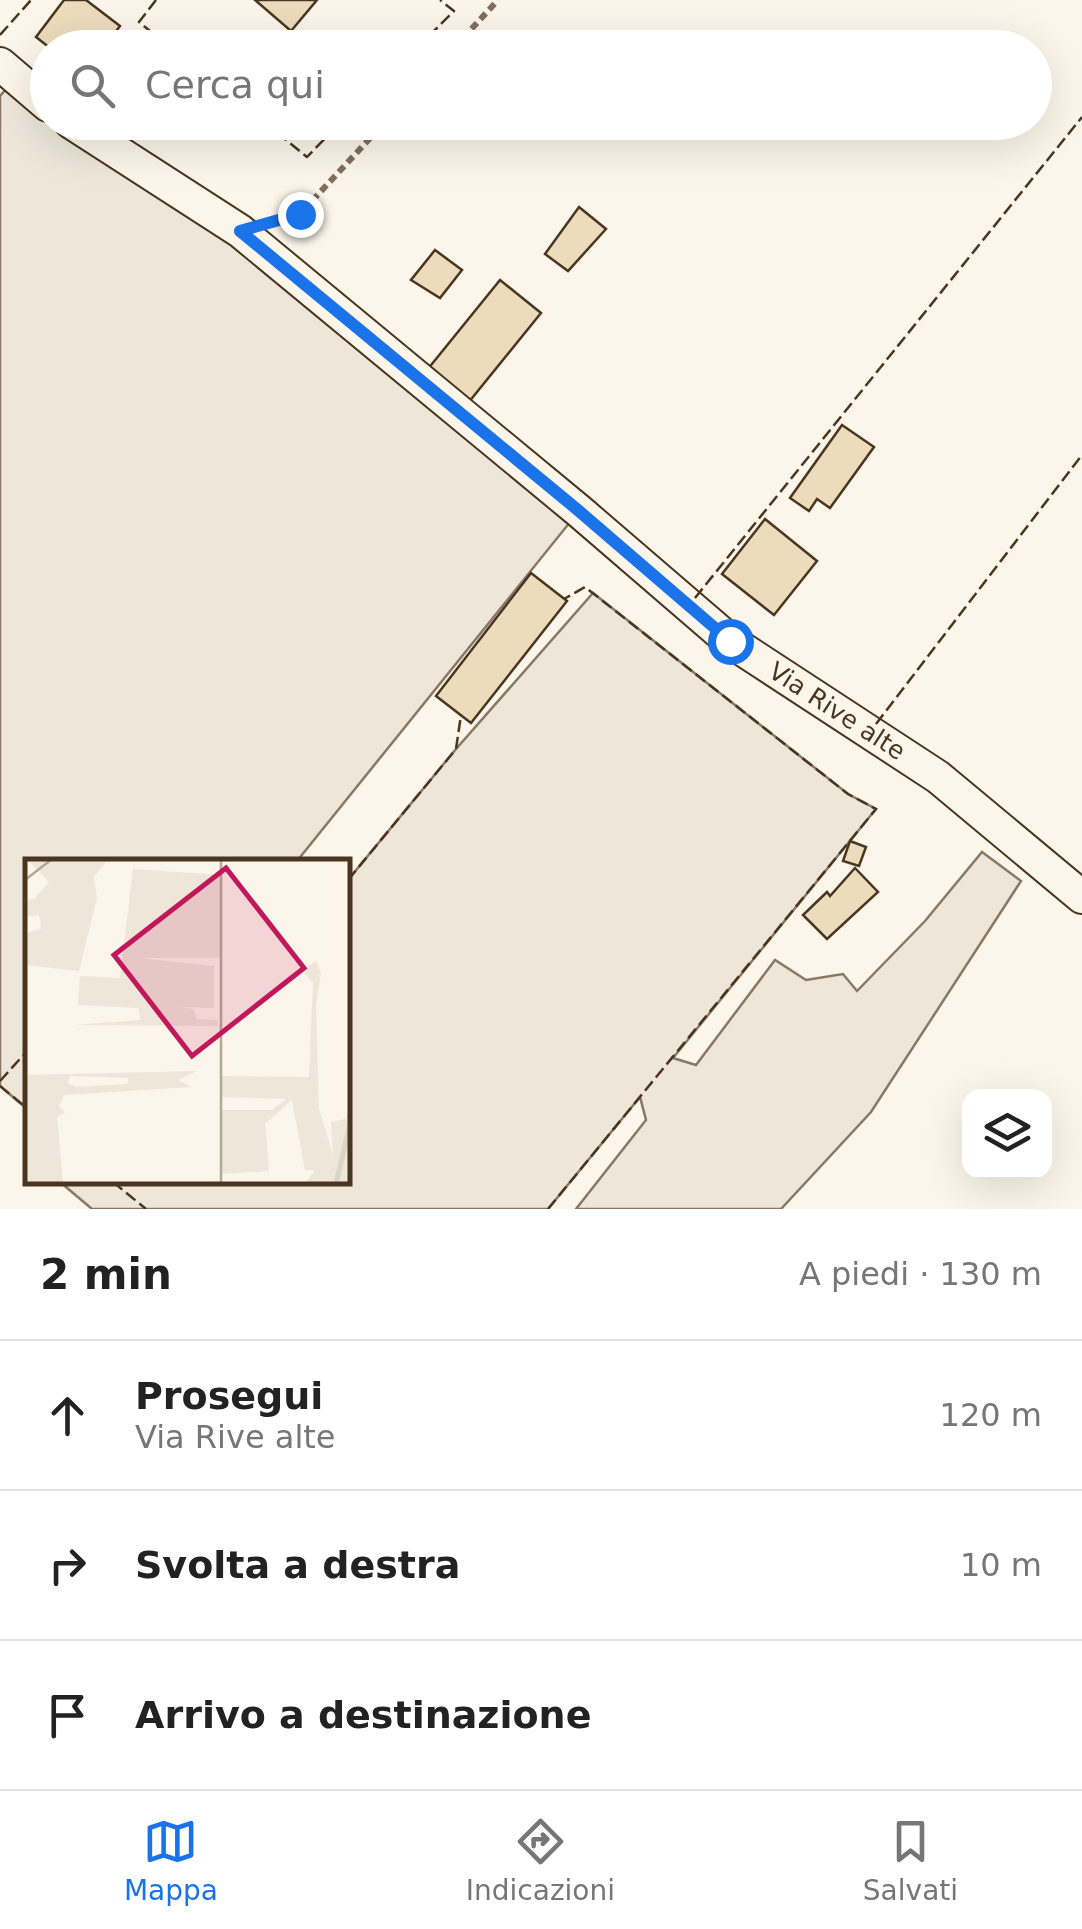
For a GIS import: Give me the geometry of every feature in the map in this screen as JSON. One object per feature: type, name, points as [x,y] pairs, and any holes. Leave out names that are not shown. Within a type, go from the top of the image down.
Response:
[{"type":"street","points":[[0,64],[30,90]]},
{"type":"street","name":"Via Rive alte","points":[[99,140],[240,231],[730,641],[938,777],[1082,897]]},
{"type":"path","points":[[470,30],[498,0]]},
{"type":"path","points":[[240,231],[300,214],[368,140]]},
{"type":"shaded area","points":[[16,78],[30,90],[30,140],[98,140],[240,231],[579,511],[299,859],[25,859],[25,1107],[0,1086],[0,96]]},
{"type":"shaded area","points":[[593,593],[848,794],[876,809],[673,1058],[696,1065],[775,960],[806,980],[843,974],[857,991],[925,921],[982,852],[1021,881],[871,1112],[781,1209],[576,1209],[646,1120],[640,1097],[548,1209],[92,1209],[62,1184],[350,1184],[350,878]]},
{"type":"building","points":[[64,0],[86,0],[120,26],[117,30],[41,30]]},
{"type":"building","points":[[255,0],[317,0],[290,30]]},
{"type":"building","points":[[579,207],[606,229],[568,271],[545,254]]},
{"type":"building","points":[[435,250],[462,270],[440,298],[411,280]]},
{"type":"building","points":[[500,280],[541,313],[464,408],[423,375]]},
{"type":"building","points":[[842,425],[874,447],[830,508],[817,499],[809,511],[790,498]]},
{"type":"building","points":[[765,519],[817,561],[774,615],[722,574]]},
{"type":"building","points":[[531,573],[567,601],[471,723],[436,696]]},
{"type":"building","points":[[850,841],[866,847],[859,866],[843,861]]},
{"type":"building","points":[[855,868],[878,892],[827,939],[803,915],[827,892],[830,896]]},
{"type":"fence","points":[[0,35],[31,0]]},
{"type":"fence","points":[[149,30],[139,22],[156,0]]},
{"type":"fence","points":[[435,30],[454,11],[440,0]]},
{"type":"fence","points":[[695,598],[1082,117]]},
{"type":"fence","points":[[286,140],[307,157],[324,140]]},
{"type":"fence","points":[[876,724],[1082,455]]},
{"type":"fence","points":[[548,1209],[876,809],[848,794],[585,587],[564,599]]},
{"type":"fence","points":[[350,878],[456,749],[461,715]]},
{"type":"fence","points":[[0,1081],[25,1053]]},
{"type":"fence","points":[[0,1086],[25,1107]]},
{"type":"fence","points":[[115,1184],[146,1209]]},
{"type":"route","points":[[300,214],[240,231],[730,641]]}]
